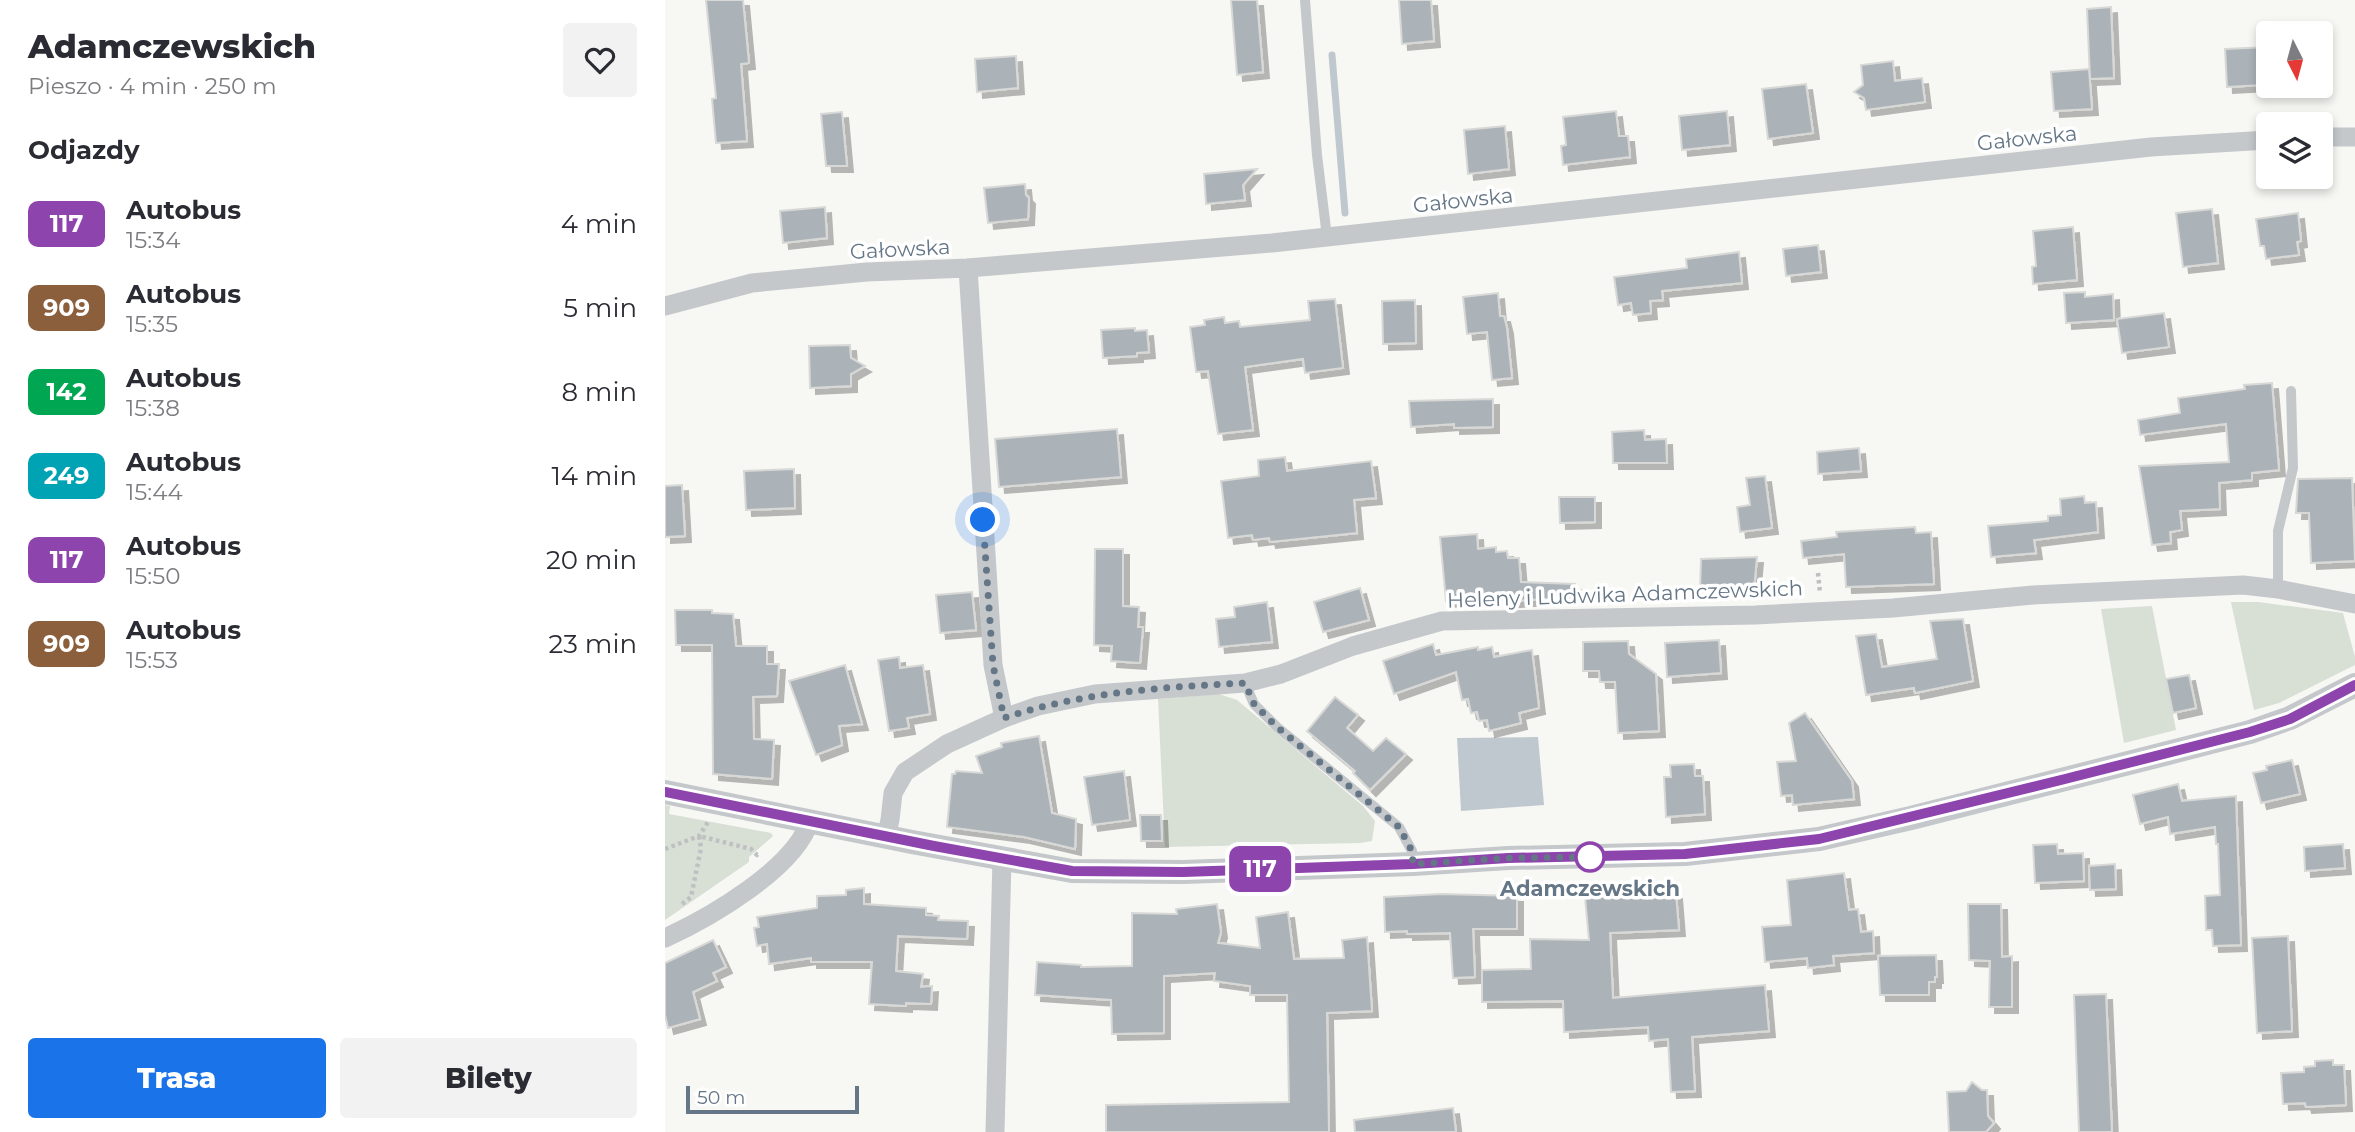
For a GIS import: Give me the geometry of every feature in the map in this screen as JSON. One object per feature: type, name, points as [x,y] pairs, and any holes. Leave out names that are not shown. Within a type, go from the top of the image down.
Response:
[{"type":"street","points":[[2333,137],[2355,136]]},
{"type":"street","name":"Gałowska","points":[[665,306],[753,283],[867,272],[968,268],[1327,237],[2151,147],[2256,141]]},
{"type":"street","points":[[968,268],[993,665],[1004,718]]},
{"type":"street","name":"Heleny i Ludwika Adamczewskich","points":[[886,836],[893,793],[905,772],[947,744],[1004,718],[1038,706],[1095,694],[1245,683],[1281,674],[1353,646],[1442,621],[1755,615],[2243,585],[2355,604]]},
{"type":"street","points":[[665,792],[1072,871],[1117,873],[1685,854],[1819,839],[1925,815],[2250,732],[2290,719],[2355,685]]},
{"type":"street","points":[[665,938],[718,910],[762,879],[793,850],[804,835],[810,820]]},
{"type":"street","points":[[995,1132],[1002,859]]},
{"type":"lane","points":[[1305,0],[1327,237]]},
{"type":"lane","points":[[2278,589],[2278,531],[2293,468],[2291,391]]},
{"type":"lane","points":[[1245,683],[1254,704],[1277,727],[1399,827],[1412,851],[1413,864]]},
{"type":"path","points":[[665,849],[699,836],[709,818]]},
{"type":"path","points":[[699,836],[751,849],[757,855],[762,850]]},
{"type":"path","points":[[674,910],[691,897],[701,848],[699,836]]},
{"type":"shaded area","points":[[2231,602],[2258,602],[2343,613],[2355,665],[2279,703],[2254,710]]},
{"type":"shaded area","points":[[2152,606],[2176,730],[2124,743],[2101,609]]},
{"type":"shaded area","points":[[1219,694],[1237,700],[1363,806],[1375,821],[1372,841],[1165,847],[1158,699]]},
{"type":"shaded area","points":[[1538,737],[1544,805],[1461,811],[1457,738]]},
{"type":"shaded area","points":[[665,805],[670,806],[669,814],[771,833],[773,836],[749,857],[749,862],[665,920]]},
{"type":"building","points":[[706,0],[743,0],[749,63],[741,64],[747,141],[716,143],[712,99],[716,98]]},
{"type":"building","points":[[1231,0],[1257,0],[1263,72],[1237,75]]},
{"type":"building","points":[[1399,0],[1431,0],[1434,41],[1402,44]]},
{"type":"building","points":[[2111,7],[2114,78],[2090,79],[2087,9]]},
{"type":"building","points":[[2256,48],[2256,85],[2227,87],[2225,49]]},
{"type":"building","points":[[1016,56],[1018,88],[977,92],[975,59]]},
{"type":"building","points":[[1893,61],[1895,81],[1922,78],[1925,102],[1866,110],[1864,98],[1854,92],[1863,85],[1861,65]]},
{"type":"building","points":[[2089,69],[2092,109],[2054,111],[2051,72]]},
{"type":"building","points":[[1806,84],[1813,133],[1768,139],[1762,89]]},
{"type":"building","points":[[1616,111],[1619,136],[1628,136],[1630,157],[1563,165],[1561,146],[1566,145],[1563,117]]},
{"type":"building","points":[[1727,111],[1730,145],[1682,150],[1679,116]]},
{"type":"building","points":[[842,112],[847,166],[826,166],[821,114]]},
{"type":"building","points":[[1505,126],[1509,169],[1468,174],[1464,130]]},
{"type":"building","points":[[1257,169],[1243,185],[1245,200],[1206,204],[1204,174]]},
{"type":"building","points":[[1025,184],[1029,198],[1028,219],[988,223],[984,188]]},
{"type":"building","points":[[825,207],[827,238],[783,243],[780,211]]},
{"type":"building","points":[[2212,209],[2218,263],[2183,267],[2176,213]]},
{"type":"building","points":[[2298,213],[2301,241],[2297,242],[2299,255],[2266,259],[2264,246],[2260,246],[2256,219]]},
{"type":"building","points":[[2073,227],[2077,280],[2033,284],[2032,267],[2036,266],[2033,231]]},
{"type":"building","points":[[1818,245],[1821,272],[1786,276],[1783,249]]},
{"type":"building","points":[[1739,252],[1742,283],[1662,291],[1663,300],[1650,301],[1651,313],[1633,315],[1631,303],[1618,305],[1614,277],[1687,268],[1686,259]]},
{"type":"building","points":[[2085,292],[2085,297],[2113,294],[2114,320],[2066,323],[2064,293]]},
{"type":"building","points":[[1498,293],[1500,316],[1504,316],[1507,328],[1512,378],[1492,380],[1487,332],[1467,334],[1463,297]]},
{"type":"building","points":[[1335,299],[1343,368],[1305,373],[1303,359],[1245,367],[1253,430],[1218,434],[1208,371],[1196,372],[1190,327],[1205,325],[1204,320],[1224,317],[1225,323],[1239,321],[1240,327],[1310,320],[1308,301]]},
{"type":"building","points":[[1415,300],[1416,343],[1383,344],[1382,301]]},
{"type":"building","points":[[2164,313],[2169,347],[2122,353],[2117,319]]},
{"type":"building","points":[[1135,328],[1135,331],[1147,330],[1149,352],[1137,353],[1137,356],[1103,358],[1101,330]]},
{"type":"building","points":[[850,345],[851,358],[865,366],[851,374],[851,386],[810,388],[809,346]]},
{"type":"building","points":[[2272,383],[2279,470],[2252,473],[2252,480],[2219,483],[2220,509],[2180,511],[2182,530],[2170,532],[2171,543],[2152,545],[2139,466],[2229,462],[2226,424],[2140,435],[2138,420],[2180,413],[2178,398],[2245,389],[2244,385]]},
{"type":"building","points":[[1493,399],[1493,427],[1454,428],[1454,424],[1411,427],[1409,401]]},
{"type":"building","points":[[1117,429],[1121,477],[999,487],[995,439]]},
{"type":"building","points":[[1644,430],[1645,440],[1666,439],[1667,463],[1613,463],[1612,432]]},
{"type":"building","points":[[1859,448],[1861,471],[1818,474],[1817,452]]},
{"type":"building","points":[[1285,457],[1287,471],[1371,461],[1376,498],[1354,500],[1357,533],[1270,542],[1269,538],[1253,540],[1252,535],[1228,538],[1221,481],[1259,476],[1258,460]]},
{"type":"building","points":[[794,469],[795,508],[746,510],[744,471]]},
{"type":"building","points":[[1765,476],[1772,528],[1740,532],[1737,507],[1750,505],[1746,478]]},
{"type":"building","points":[[2352,478],[2355,561],[2311,563],[2309,513],[2296,513],[2298,479]]},
{"type":"building","points":[[682,485],[685,536],[665,537],[665,486]]},
{"type":"building","points":[[2084,496],[2085,503],[2096,502],[2098,532],[2034,540],[2036,553],[1991,557],[1988,526],[2048,521],[2048,516],[2061,515],[2060,499]]},
{"type":"building","points":[[1559,497],[1595,497],[1595,522],[1560,523]]},
{"type":"building","points":[[1915,527],[1916,533],[1931,532],[1934,584],[1846,587],[1844,554],[1803,558],[1801,541],[1837,537],[1836,532]]},
{"type":"building","points":[[1477,534],[1478,549],[1496,547],[1496,552],[1507,551],[1508,558],[1519,558],[1521,582],[1575,584],[1575,597],[1500,602],[1499,597],[1446,601],[1440,537]]},
{"type":"building","points":[[1095,549],[1123,549],[1123,606],[1139,607],[1138,627],[1143,627],[1140,663],[1111,661],[1112,646],[1094,645]]},
{"type":"building","points":[[1757,557],[1754,590],[1700,592],[1701,559]]},
{"type":"building","points":[[1360,588],[1369,620],[1323,632],[1314,602]]},
{"type":"building","points":[[972,592],[976,630],[940,633],[936,595]]},
{"type":"building","points":[[1267,602],[1272,642],[1219,647],[1216,619],[1235,617],[1234,607]]},
{"type":"building","points":[[675,610],[712,610],[712,613],[733,614],[736,646],[767,646],[767,664],[779,664],[777,696],[753,697],[754,739],[774,740],[772,779],[713,774],[712,645],[676,645]]},
{"type":"building","points":[[1963,619],[1973,681],[1915,693],[1914,688],[1866,695],[1856,636],[1876,634],[1882,667],[1937,659],[1930,621]]},
{"type":"building","points":[[1719,640],[1721,673],[1667,677],[1665,643]]},
{"type":"building","points":[[1628,641],[1629,654],[1656,674],[1659,731],[1618,733],[1615,682],[1600,682],[1599,671],[1583,671],[1583,642]]},
{"type":"building","points":[[1433,644],[1436,655],[1478,647],[1478,650],[1492,647],[1494,657],[1532,650],[1539,708],[1519,713],[1521,723],[1489,731],[1487,720],[1479,721],[1477,712],[1471,713],[1468,699],[1462,700],[1456,672],[1394,694],[1383,661]]},
{"type":"building","points":[[899,657],[900,668],[923,665],[930,714],[907,718],[909,728],[889,731],[878,660]]},
{"type":"building","points":[[845,665],[862,724],[839,726],[842,745],[816,755],[789,681]]},
{"type":"building","points":[[2189,675],[2196,708],[2173,713],[2166,679]]},
{"type":"building","points":[[1335,697],[1358,715],[1347,728],[1373,751],[1386,738],[1406,754],[1370,790],[1353,773],[1355,771],[1307,731]]},
{"type":"building","points":[[1805,713],[1852,781],[1854,799],[1793,805],[1792,795],[1781,796],[1777,762],[1796,761],[1789,723]]},
{"type":"building","points":[[1039,736],[1052,813],[1076,819],[1075,849],[1024,837],[947,827],[952,774],[956,771],[982,773],[976,756],[1002,747],[1001,743]]},
{"type":"building","points":[[2292,760],[2300,794],[2261,803],[2253,773],[2267,770],[2266,766]]},
{"type":"building","points":[[1694,764],[1695,776],[1703,776],[1705,814],[1666,817],[1664,777],[1671,777],[1670,765]]},
{"type":"building","points":[[1124,771],[1130,820],[1092,825],[1084,777]]},
{"type":"building","points":[[2178,784],[2182,801],[2236,796],[2241,945],[2213,946],[2212,930],[2206,930],[2205,896],[2220,895],[2215,827],[2170,834],[2168,817],[2140,824],[2133,795]]},
{"type":"building","points":[[1140,815],[1161,815],[1162,841],[1141,841]]},
{"type":"building","points":[[2057,844],[2058,854],[2083,853],[2084,881],[2035,883],[2033,845]]},
{"type":"building","points":[[2343,844],[2345,868],[2305,871],[2304,847]]},
{"type":"building","points":[[2115,864],[2116,889],[2090,890],[2089,866]]},
{"type":"building","points":[[1844,873],[1849,910],[1858,909],[1861,932],[1873,931],[1874,953],[1833,956],[1834,965],[1808,968],[1807,958],[1765,962],[1762,927],[1791,925],[1787,880]]},
{"type":"building","points":[[864,888],[864,904],[926,908],[926,915],[939,916],[938,920],[968,921],[967,939],[898,936],[896,971],[923,974],[921,987],[932,986],[931,1004],[869,1004],[872,962],[811,962],[811,958],[769,964],[767,944],[757,946],[754,928],[759,927],[757,917],[817,908],[817,896],[846,895],[846,890]]},
{"type":"building","points":[[1676,893],[1679,930],[1610,933],[1613,998],[1765,985],[1769,1031],[1692,1037],[1695,1091],[1671,1092],[1668,1039],[1649,1041],[1648,1027],[1564,1032],[1563,1001],[1482,1002],[1482,970],[1531,969],[1530,939],[1589,940],[1585,897]]},
{"type":"building","points":[[1441,894],[1517,896],[1517,929],[1473,929],[1475,977],[1453,978],[1450,933],[1385,932],[1384,897]]},
{"type":"building","points":[[1217,904],[1221,932],[1218,943],[1260,948],[1256,917],[1288,912],[1294,959],[1344,958],[1342,940],[1367,937],[1372,1011],[1327,1013],[1329,1132],[1106,1132],[1106,1105],[1289,1102],[1287,995],[1250,995],[1250,986],[1214,981],[1215,973],[1164,976],[1164,1033],[1112,1034],[1111,1000],[1035,995],[1037,962],[1081,967],[1132,966],[1132,913],[1177,914],[1176,909]]},
{"type":"building","points":[[1968,904],[2001,904],[2002,957],[2012,956],[2012,1007],[1989,1007],[1990,961],[1969,960]]},
{"type":"building","points":[[2288,936],[2292,1031],[2257,1033],[2252,938]]},
{"type":"building","points":[[713,940],[726,967],[713,973],[717,981],[693,992],[700,1019],[668,1028],[665,1015],[665,963]]},
{"type":"building","points":[[1936,955],[1937,977],[1935,982],[1929,982],[1929,995],[1880,995],[1878,956]]},
{"type":"building","points":[[2106,994],[2112,1132],[2079,1132],[2074,995]]},
{"type":"building","points":[[2333,1060],[2333,1065],[2344,1065],[2346,1105],[2306,1107],[2305,1103],[2283,1104],[2281,1073],[2304,1072],[2304,1067],[2315,1066],[2315,1061]]},
{"type":"building","points":[[1972,1082],[1982,1090],[1987,1090],[1988,1116],[1994,1123],[1986,1132],[1949,1132],[1947,1092],[1966,1091]]},
{"type":"building","points":[[1453,1108],[1456,1132],[1355,1132],[1354,1120]]},
{"type":"waterway","points":[[1332,55],[1345,213]]},
{"type":"bus line","name":"117","points":[[665,792],[1072,871],[1183,872],[1508,858],[1685,854],[1797,843],[1911,818],[2250,732],[2290,719],[2355,685]]},
{"type":"place","name":"Adamczewskich","points":[[1590,857]]},
{"type":"route","points":[[983,520],[993,665],[1004,718],[1038,706],[1095,694],[1245,683],[1254,704],[1277,727],[1399,827],[1412,851],[1413,864],[1508,858],[1590,857]]}]
